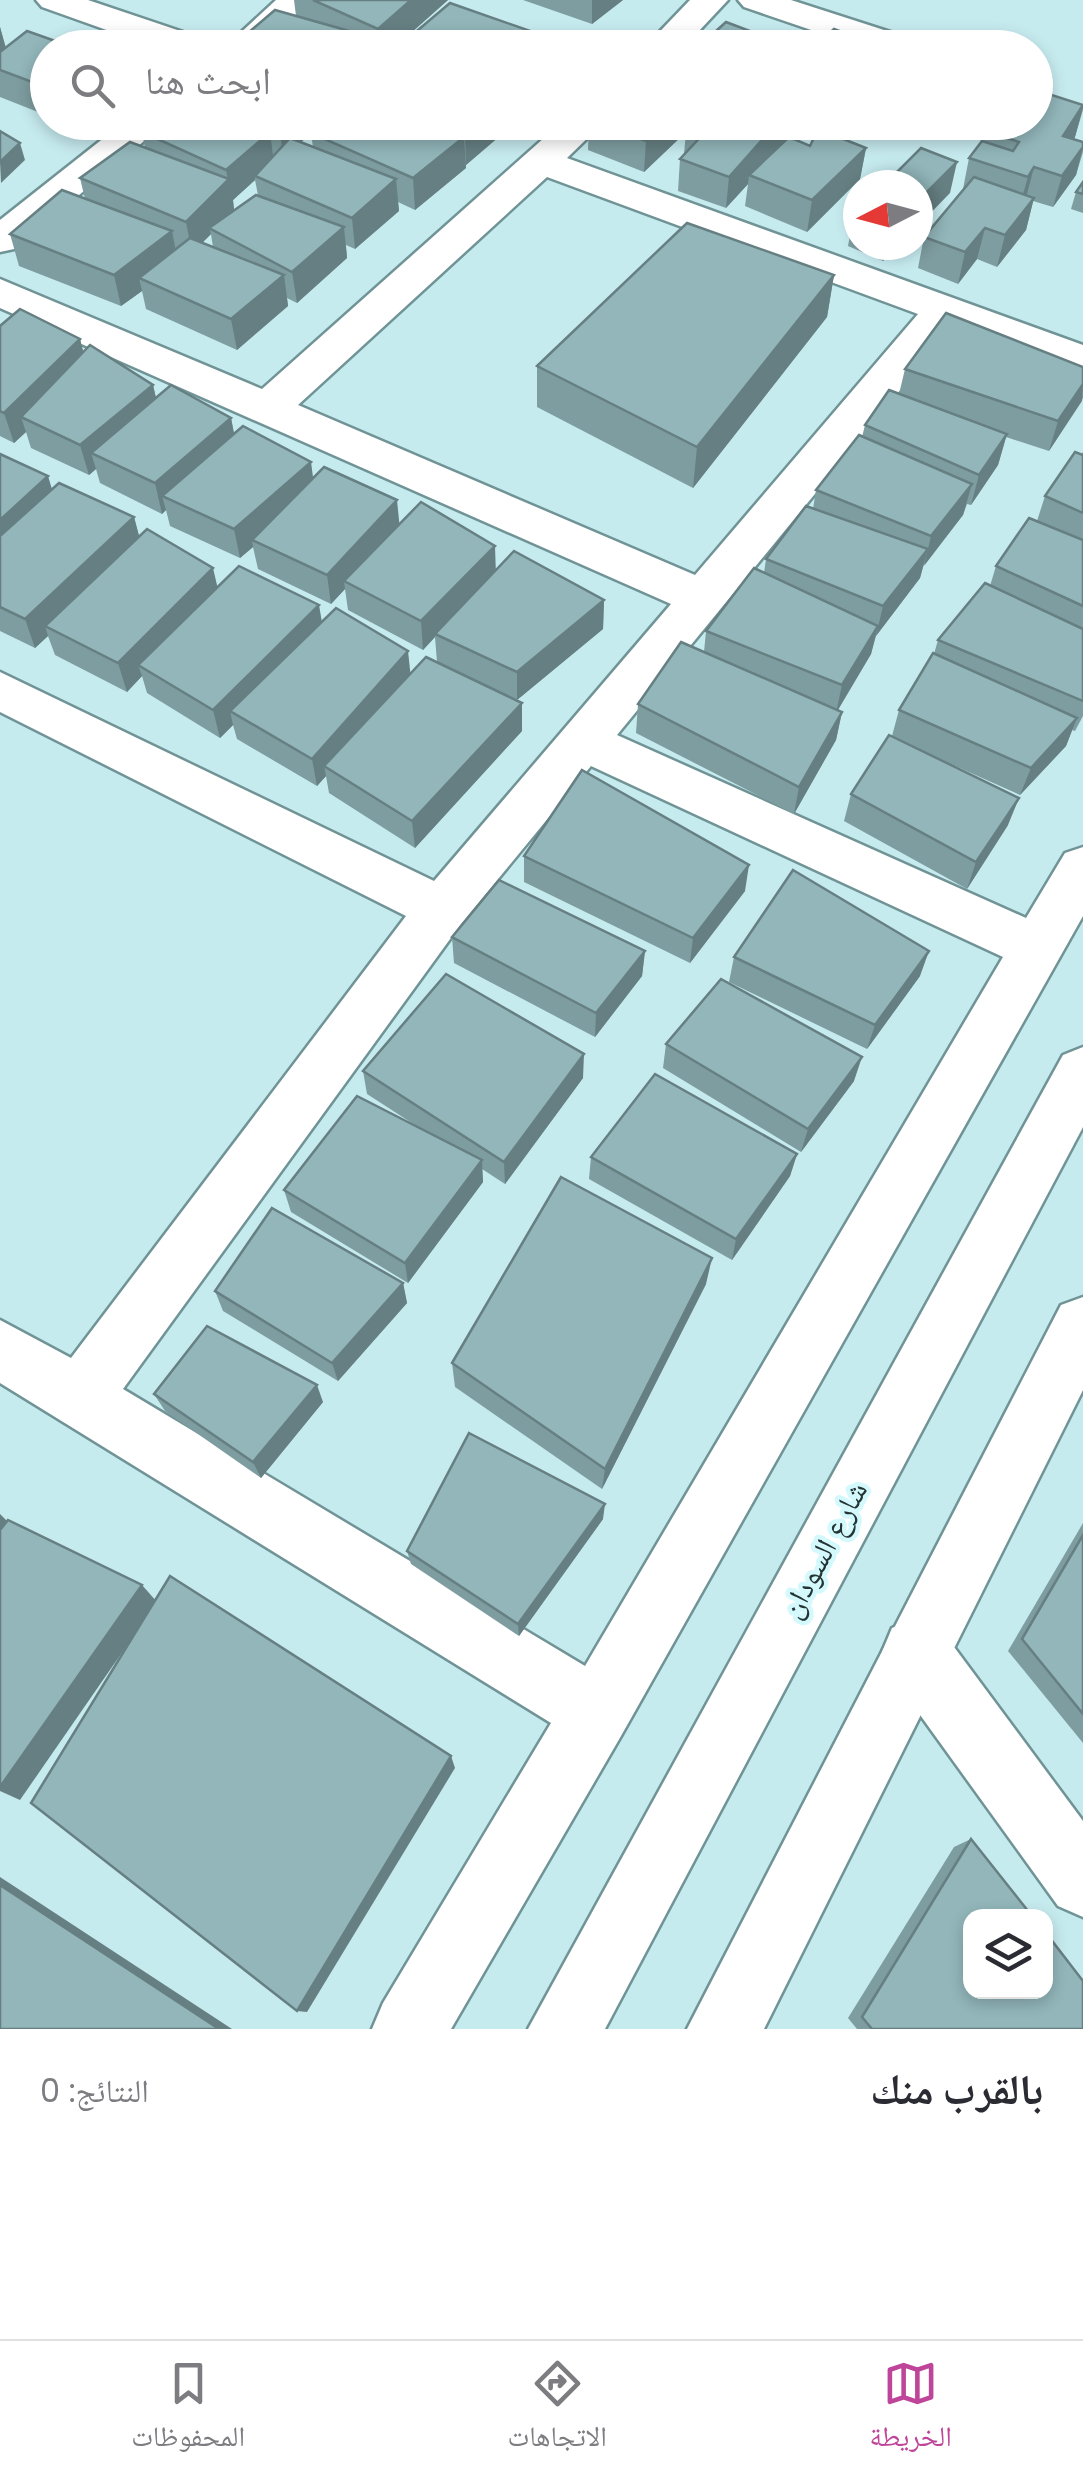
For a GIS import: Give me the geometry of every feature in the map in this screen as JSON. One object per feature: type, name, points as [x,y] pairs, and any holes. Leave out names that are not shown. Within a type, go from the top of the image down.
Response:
[{"type":"street","points":[[54,0],[142,30]]},
{"type":"street","points":[[263,30],[298,0]]},
{"type":"street","points":[[680,30],[710,0]]},
{"type":"street","points":[[756,0],[847,30]]},
{"type":"street","points":[[0,240],[125,140]]},
{"type":"street","points":[[270,406],[567,140]]},
{"type":"street","points":[[544,162],[1083,360]]},
{"type":"street","points":[[0,292],[700,596]]},
{"type":"street","points":[[80,1397],[442,910],[586,742],[700,596],[943,310]]},
{"type":"street","points":[[1,692],[442,910]]},
{"type":"street","points":[[586,742],[1036,947]]},
{"type":"street","points":[[409,2029],[597,1712],[1083,868]]},
{"type":"street","name":"شارع السودان","points":[[565,2029],[1083,1072]]},
{"type":"street","points":[[724,2029],[1083,1326]]},
{"type":"street","points":[[0,1349],[597,1712]]},
{"type":"street","points":[[916,1652],[1083,1881]]},
{"type":"building","points":[[313,0],[411,0],[378,29]]},
{"type":"building","points":[[450,3],[527,30],[418,30]]},
{"type":"building","points":[[275,10],[346,30],[251,30]]},
{"type":"building","points":[[726,22],[747,30],[717,30]]},
{"type":"building","points":[[30,32],[30,81],[0,70],[0,52]]},
{"type":"building","points":[[1053,95],[1083,105],[1063,136],[1083,142],[1083,147],[1062,176],[1034,167],[1028,177],[969,158],[982,141],[1013,151],[1019,142],[1013,140],[1053,140]]},
{"type":"building","points":[[0,131],[20,143],[0,162]]},
{"type":"building","points":[[160,140],[261,140],[226,170]]},
{"type":"building","points":[[288,140],[295,140],[396,179],[352,218],[255,176]]},
{"type":"building","points":[[327,140],[460,140],[413,178]]},
{"type":"building","points":[[698,140],[762,140],[729,177],[680,159]]},
{"type":"building","points":[[786,140],[810,146],[813,140],[846,140],[866,148],[812,200],[749,175]]},
{"type":"building","points":[[130,142],[229,179],[186,222],[80,178]]},
{"type":"building","points":[[921,148],[957,162],[933,186],[933,170],[899,170]]},
{"type":"building","points":[[974,177],[1034,198],[1005,235],[985,228],[965,252],[933,240],[933,226]]},
{"type":"building","points":[[62,190],[172,231],[114,275],[10,234]]},
{"type":"building","points":[[256,195],[344,227],[292,272],[209,228]]},
{"type":"building","points":[[687,223],[834,275],[697,447],[537,366]]},
{"type":"building","points":[[190,238],[284,275],[231,319],[139,278]]},
{"type":"building","points":[[20,309],[80,339],[4,413],[0,411],[0,326]]},
{"type":"building","points":[[946,313],[1083,367],[1083,384],[1058,421],[905,369]]},
{"type":"building","points":[[90,345],[153,385],[80,445],[21,417]]},
{"type":"building","points":[[171,385],[231,418],[155,483],[91,453]]},
{"type":"building","points":[[889,390],[1007,434],[979,475],[865,425]]},
{"type":"building","points":[[243,426],[311,462],[234,529],[162,496]]},
{"type":"building","points":[[859,435],[972,484],[931,536],[816,490]]},
{"type":"building","points":[[1075,452],[1083,455],[1083,513],[1045,496]]},
{"type":"building","points":[[0,454],[48,476],[0,520]]},
{"type":"building","points":[[324,467],[397,500],[327,575],[252,540]]},
{"type":"building","points":[[59,483],[134,517],[25,619],[0,607],[0,536]]},
{"type":"building","points":[[421,502],[495,546],[421,621],[344,581]]},
{"type":"building","points":[[806,506],[928,549],[883,606],[766,559]]},
{"type":"building","points":[[1029,518],[1083,540],[1083,606],[996,566]]},
{"type":"building","points":[[147,529],[213,568],[118,663],[45,626]]},
{"type":"building","points":[[514,551],[604,600],[517,672],[435,634]]},
{"type":"building","points":[[239,566],[319,605],[213,710],[138,665]]},
{"type":"building","points":[[754,568],[878,626],[842,685],[706,631]]},
{"type":"building","points":[[985,583],[1083,629],[1083,701],[938,640]]},
{"type":"building","points":[[336,608],[408,651],[312,759],[230,711]]},
{"type":"building","points":[[681,642],[842,712],[799,787],[638,704]]},
{"type":"building","points":[[933,653],[1077,718],[1031,768],[899,710]]},
{"type":"building","points":[[426,657],[522,703],[412,821],[324,766]]},
{"type":"building","points":[[889,735],[1019,798],[976,862],[851,794]]},
{"type":"building","points":[[582,770],[749,865],[693,938],[524,856]]},
{"type":"building","points":[[793,870],[929,951],[875,1025],[734,957]]},
{"type":"building","points":[[499,880],[645,951],[596,1013],[452,937]]},
{"type":"building","points":[[446,974],[584,1054],[504,1162],[363,1071]]},
{"type":"building","points":[[721,979],[862,1057],[808,1129],[666,1044]]},
{"type":"building","points":[[655,1074],[797,1154],[736,1239],[591,1157]]},
{"type":"building","points":[[357,1096],[482,1160],[405,1263],[284,1190]]},
{"type":"building","points":[[561,1177],[712,1258],[605,1469],[452,1363]]},
{"type":"building","points":[[272,1208],[403,1283],[332,1363],[215,1291]]},
{"type":"building","points":[[207,1326],[317,1385],[253,1462],[154,1394]]},
{"type":"building","points":[[469,1433],[605,1504],[518,1624],[407,1551]]},
{"type":"building","points":[[8,1520],[142,1585],[0,1787],[0,1530]]},
{"type":"building","points":[[1083,1535],[1083,1714],[1022,1639]]},
{"type":"building","points":[[170,1576],[451,1756],[297,2011],[31,1803]]},
{"type":"building","points":[[971,1839],[1026,1909],[963,1909],[963,1999],[1053,1999],[1053,1942],[1083,1981],[1083,2029],[872,2029],[862,2017]]},
{"type":"building","points":[[0,1885],[219,2029],[0,2029]]}]
